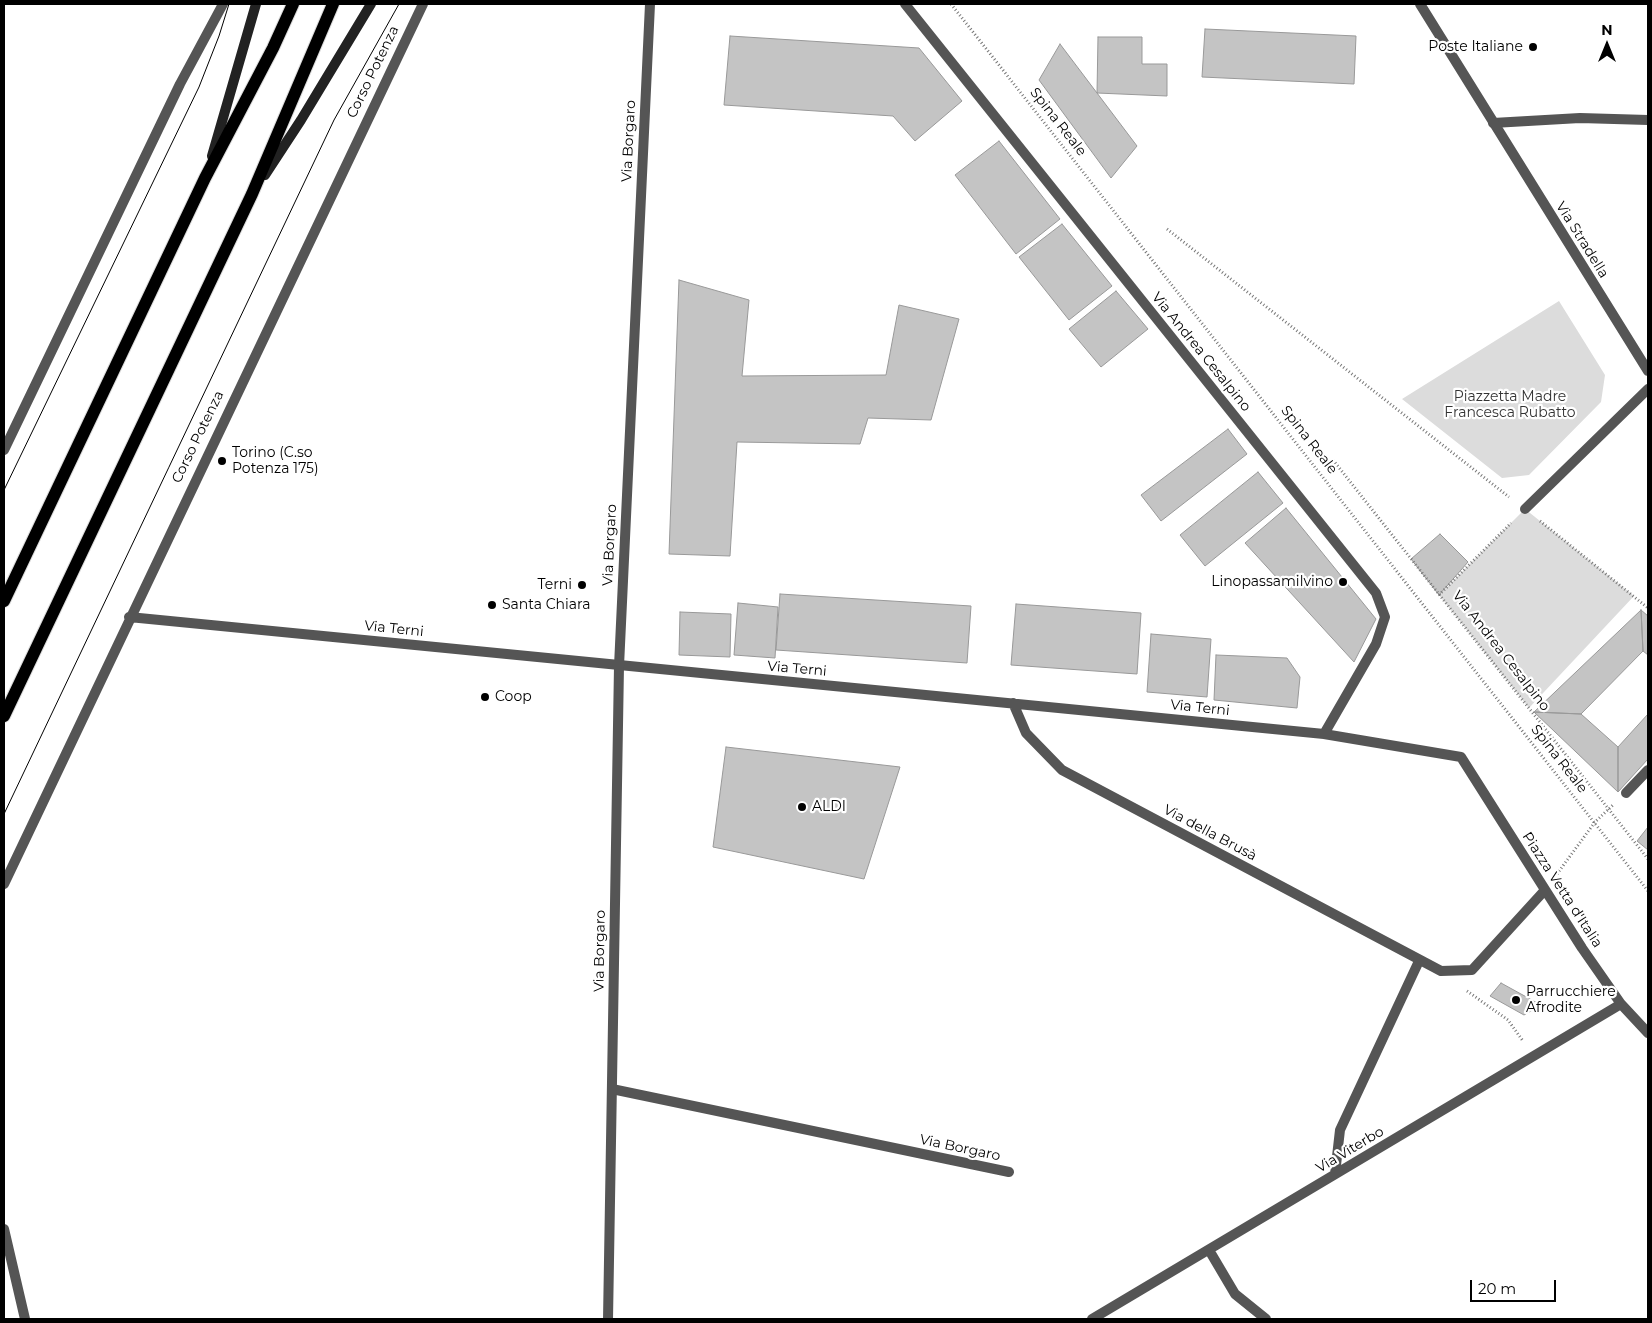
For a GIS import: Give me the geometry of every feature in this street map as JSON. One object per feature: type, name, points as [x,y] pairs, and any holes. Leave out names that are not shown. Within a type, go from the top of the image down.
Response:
[{"type":"main road","points":[[205,178],[256,4]]},
{"type":"main road","points":[[4,601],[205,178],[273,48],[293,4]]},
{"type":"main road","points":[[4,716],[252,194],[333,4]]},
{"type":"main road","points":[[252,194],[301,120],[371,4]]},
{"type":"street","points":[[4,450],[180,84],[223,4]]},
{"type":"street","name":"Corso Potenza","points":[[4,884],[129,617],[423,4]]},
{"type":"street","name":"Via Borgaro","points":[[608,1319],[618,666],[650,4]]},
{"type":"street","name":"Via Andrea Cesalpino","points":[[905,4],[1376,593],[1385,617],[1376,644],[1324,734]]},
{"type":"street","name":"Via Stradella","points":[[1420,4],[1648,372]]},
{"type":"street","points":[[1493,124],[1580,118],[1648,120]]},
{"type":"street","points":[[1525,509],[1648,389]]},
{"type":"street","name":"Via Terni","points":[[129,617],[1324,734],[1461,757]]},
{"type":"street","name":"Via della Brusà","points":[[1013,703],[1026,733],[1062,770],[1441,971],[1472,970],[1545,890]]},
{"type":"street","name":"Piazza Vetta d'Italia","points":[[1461,757],[1545,890],[1621,1004],[1648,1033]]},
{"type":"street","points":[[1626,793],[1648,770]]},
{"type":"street","points":[[1335,1174],[1340,1130],[1419,961]]},
{"type":"street","name":"Via Viterbo","points":[[1092,1319],[1621,1004]]},
{"type":"street","name":"Via Borgaro","points":[[612,1089],[1009,1172]]},
{"type":"street","points":[[4,1229],[24,1319]]},
{"type":"street","points":[[1209,1250],[1234,1294],[1266,1319]]},
{"type":"path","name":"Spina Reale","points":[[951,4],[1648,891]]},
{"type":"path","points":[[1167,229],[1525,509],[1648,608]]},
{"type":"path","name":"Via Andrea Cesalpino","points":[[1334,460],[1648,859]]},
{"type":"path","points":[[1439,594],[1525,509]]},
{"type":"path","points":[[1545,890],[1595,822],[1626,793]]},
{"type":"path","points":[[1441,971],[1508,1020],[1534,1056]]},
{"type":"green space","name":"Piazzetta Madre Francesca Rubatto","points":[[1559,301],[1605,375],[1601,402],[1529,475],[1502,478],[1402,399]]},
{"type":"green space","points":[[1525,509],[1634,596],[1529,708],[1439,595]]},
{"type":"building","points":[[1205,29],[1356,36],[1354,84],[1202,77]]},
{"type":"building","points":[[730,36],[919,48],[962,101],[915,141],[893,116],[724,105]]},
{"type":"building","points":[[1098,37],[1142,37],[1142,64],[1167,64],[1167,96],[1097,93]]},
{"type":"building","points":[[1060,44],[1137,146],[1111,178],[1039,80]]},
{"type":"building","points":[[999,141],[1060,219],[1016,254],[955,175]]},
{"type":"building","points":[[1062,224],[1112,286],[1069,320],[1019,257]]},
{"type":"building","points":[[679,280],[749,300],[742,376],[886,375],[899,305],[959,319],[931,420],[868,418],[860,444],[737,442],[730,556],[669,554]]},
{"type":"building","points":[[1116,291],[1148,329],[1101,367],[1069,329]]},
{"type":"building","points":[[1228,429],[1247,454],[1161,521],[1141,495]]},
{"type":"building","points":[[1258,472],[1283,503],[1205,566],[1180,535]]},
{"type":"building","points":[[1286,508],[1376,619],[1354,662],[1245,543]]},
{"type":"building","points":[[1440,534],[1468,562],[1439,595],[1411,559]]},
{"type":"building","points":[[780,594],[971,606],[967,663],[776,650]]},
{"type":"building","points":[[738,603],[778,607],[775,658],[734,655]]},
{"type":"building","points":[[1016,604],[1141,613],[1137,674],[1011,665]]},
{"type":"building","points":[[1641,610],[1643,651],[1581,714],[1534,712]]},
{"type":"building","points":[[1641,610],[1648,616],[1648,655],[1643,651]]},
{"type":"building","points":[[680,612],[731,614],[730,657],[679,655]]},
{"type":"building","points":[[1151,634],[1211,639],[1207,697],[1147,692]]},
{"type":"building","points":[[1216,655],[1287,658],[1300,677],[1297,708],[1214,700]]},
{"type":"building","points":[[1534,712],[1581,714],[1618,747],[1618,792]]},
{"type":"building","points":[[1648,714],[1648,759],[1618,792],[1618,747]]},
{"type":"building","name":"ALDI","points":[[726,747],[900,767],[864,879],[713,847]]},
{"type":"building","points":[[1648,827],[1648,850],[1637,841]]},
{"type":"building","name":"Parrucchiere Afrodite","points":[[1501,983],[1541,1005],[1524,1015],[1490,996]]},
{"type":"tram line","points":[[4,490],[199,87],[229,4]]},
{"type":"tram line","points":[[4,814],[334,120],[399,4]]},
{"type":"place","name":"Poste Italiane","points":[[1533,47]]},
{"type":"place","name":"Torino (C.so Potenza 175)","points":[[222,461]]},
{"type":"place","name":"Linopassamilvino","points":[[1343,582]]},
{"type":"place","name":"Terni","points":[[582,585]]},
{"type":"place","name":"Santa Chiara","points":[[492,605]]},
{"type":"place","name":"Coop","points":[[485,697]]},
{"type":"place","name":"ALDI","points":[[802,807]]},
{"type":"place","name":"Parrucchiere Afrodite","points":[[1516,1000]]}]
